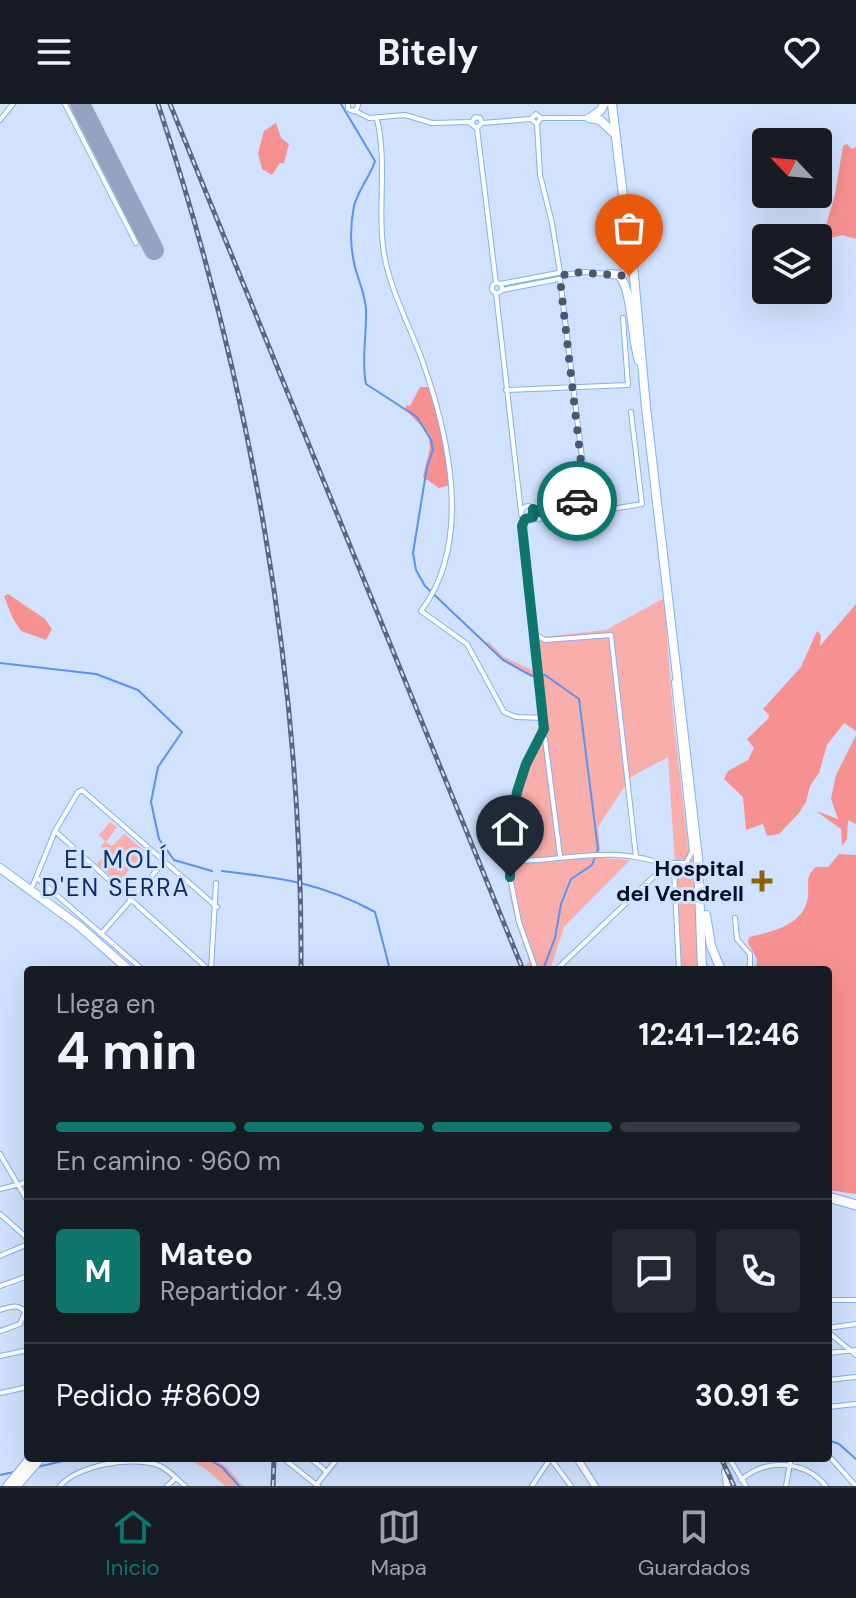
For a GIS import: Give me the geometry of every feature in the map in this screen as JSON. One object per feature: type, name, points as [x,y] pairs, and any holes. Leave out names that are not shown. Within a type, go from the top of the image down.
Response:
[{"type":"highway","points":[[832,1199],[856,1205]]},
{"type":"highway","points":[[12,1486],[29,1465]]},
{"type":"highway","points":[[12,1486],[29,1465]]},
{"type":"main road","points":[[612,104],[639,314],[643,376],[699,883],[703,966]]},
{"type":"main road","points":[[589,118],[602,107],[605,123],[617,137]]},
{"type":"main road","points":[[589,118],[605,123]]},
{"type":"main road","points":[[630,246],[625,278],[631,328],[643,376]]},
{"type":"main road","points":[[609,274],[625,278]]},
{"type":"main road","points":[[625,278],[639,314]]},
{"type":"main road","points":[[0,868],[21,883],[34,886],[124,966]]},
{"type":"main road","points":[[699,883],[711,946],[719,966]]},
{"type":"street","points":[[0,120],[13,104]]},
{"type":"street","points":[[65,104],[136,243]]},
{"type":"street","points":[[348,104],[350,111],[369,118],[405,115],[432,123],[471,122],[476,117],[480,125],[499,288],[506,390],[521,512],[527,519]]},
{"type":"street","points":[[355,111],[358,104]]},
{"type":"street","points":[[471,122],[474,127],[531,119],[536,114],[541,118],[589,118]]},
{"type":"street","points":[[527,519],[574,514],[586,498],[560,276],[552,223],[540,175],[537,124],[541,118]]},
{"type":"street","points":[[377,119],[383,144],[382,236],[385,261],[435,399],[452,491],[450,537],[434,595],[421,611],[467,644],[504,712],[516,717],[544,718]]},
{"type":"street","points":[[531,119],[537,124]]},
{"type":"street","points":[[499,288],[585,272],[609,274]]},
{"type":"street","points":[[506,390],[628,385],[623,318]]},
{"type":"street","points":[[583,480],[576,509],[612,509],[642,504],[631,412]]},
{"type":"street","points":[[519,492],[534,515],[522,526],[544,718],[541,736],[526,764],[517,792],[510,861],[512,899],[535,966]]},
{"type":"street","points":[[558,515],[576,504]]},
{"type":"street","points":[[521,512],[524,507],[532,508],[547,516]]},
{"type":"street","points":[[510,861],[597,854],[636,857],[667,864],[686,863],[692,852],[674,689],[668,593]]},
{"type":"street","points":[[536,640],[611,635],[636,857]]},
{"type":"street","points":[[541,736],[545,739],[560,856]]},
{"type":"street","points":[[138,966],[101,934],[34,886],[55,831],[78,792],[82,790],[217,907]]},
{"type":"street","points":[[55,831],[206,966]]},
{"type":"street","points":[[101,934],[164,862]]},
{"type":"street","points":[[560,966],[667,864]]},
{"type":"street","points":[[667,864],[674,869],[679,966]]},
{"type":"street","points":[[210,966],[217,907],[216,883]]},
{"type":"street","points":[[735,918],[737,939],[750,954],[750,966]]},
{"type":"street","points":[[0,1154],[24,1194]]},
{"type":"street","points":[[0,1189],[24,1184]]},
{"type":"street","points":[[0,1214],[24,1235]]},
{"type":"street","points":[[17,1229],[24,1226]]},
{"type":"street","points":[[0,1256],[24,1246]]},
{"type":"street","points":[[0,1286],[24,1277]]},
{"type":"street","points":[[832,1300],[856,1300]]},
{"type":"street","points":[[842,1301],[856,1307]]},
{"type":"street","points":[[0,1310],[19,1306],[24,1310]]},
{"type":"street","points":[[0,1331],[20,1324],[24,1316]]},
{"type":"street","points":[[832,1329],[856,1324]]},
{"type":"street","points":[[832,1334],[848,1351]]},
{"type":"street","points":[[0,1356],[24,1351]]},
{"type":"street","points":[[832,1353],[856,1353]]},
{"type":"street","points":[[832,1380],[856,1377]]},
{"type":"street","points":[[0,1393],[24,1388]]},
{"type":"street","points":[[832,1407],[856,1404]]},
{"type":"street","points":[[832,1459],[856,1486]]},
{"type":"street","points":[[60,1486],[73,1473],[119,1462]]},
{"type":"street","points":[[144,1462],[158,1465],[182,1485]]},
{"type":"street","points":[[288,1462],[317,1485],[335,1462]]},
{"type":"street","points":[[315,1462],[327,1472]]},
{"type":"street","points":[[532,1486],[547,1462]]},
{"type":"street","points":[[553,1462],[571,1486]]},
{"type":"street","points":[[580,1462],[595,1486]]},
{"type":"street","points":[[731,1462],[746,1486]]},
{"type":"street","points":[[786,1486],[790,1462]]},
{"type":"street","points":[[741,1480],[754,1470],[775,1465],[809,1471],[826,1486]]},
{"type":"street","points":[[725,1472],[727,1485]]},
{"type":"street","points":[[167,1486],[176,1478]]},
{"type":"shaded area","points":[[276,123],[281,138],[289,144],[284,163],[280,163],[272,175],[262,169],[258,153],[264,131]]},
{"type":"shaded area","points":[[843,146],[856,147],[856,239],[842,235],[832,238],[832,224],[826,224]]},
{"type":"shaded area","points":[[420,387],[430,387],[435,400],[450,485],[439,488],[423,477],[430,448],[429,434],[405,409],[407,405],[410,406]]},
{"type":"shaded area","points":[[8,594],[45,619],[52,629],[46,640],[21,631],[4,596]]},
{"type":"shaded area","points":[[664,598],[673,714],[688,846],[694,864],[698,966],[682,966],[668,757],[631,777],[598,827],[601,858],[630,860],[564,927],[551,966],[525,965],[530,962],[516,921],[507,879],[506,836],[514,793],[539,722],[535,678],[503,661],[485,644],[488,641],[504,657],[534,671],[532,638],[606,630]]},
{"type":"shaded area","points":[[856,604],[856,731],[844,723],[827,745],[806,802],[779,834],[767,836],[763,824],[746,830],[743,797],[724,779],[728,771],[748,760],[754,748],[747,739],[768,719],[769,715],[763,709],[801,667],[817,631],[821,635],[820,646]]},
{"type":"shaded area","points":[[856,735],[856,824],[848,820],[847,839],[842,846],[841,829],[816,811],[838,819],[831,799],[836,775]]},
{"type":"shaded area","points":[[110,822],[117,827],[106,842],[112,846],[124,834],[146,852],[118,882],[97,864],[107,853],[101,847],[105,841],[99,835]]},
{"type":"shaded area","points":[[839,854],[856,855],[856,1194],[832,1191],[832,966],[756,966],[757,959],[748,943],[749,937],[786,926],[801,914],[806,906],[810,874],[816,867],[828,867]]},
{"type":"shaded area","points":[[193,1462],[219,1462],[243,1486],[225,1486]]},
{"type":"waterway","points":[[341,104],[375,161],[356,200],[351,229],[353,259],[366,309],[366,384],[417,417],[431,440],[433,450],[427,467],[413,553],[416,570],[425,586],[503,660],[532,676],[545,675],[579,699],[598,849],[592,865],[571,879],[544,966]]},
{"type":"waterway","points":[[0,663],[96,674],[138,690],[182,732],[158,767],[151,802],[159,839],[174,860],[212,871]]},
{"type":"waterway","points":[[222,871],[301,883],[337,894],[375,912],[389,966]]},
{"type":"waterway","points":[[832,1441],[856,1459]]},
{"type":"waterway","points":[[37,1467],[59,1462]]},
{"type":"waterway","points":[[213,1462],[239,1486]]},
{"type":"waterway","points":[[0,1475],[14,1472]]},
{"type":"runway","points":[[80,104],[154,250]]},
{"type":"tunnel","points":[[725,1462],[725,1472]]},
{"type":"railway","points":[[158,104],[191,209],[219,315],[265,531],[281,641],[292,750],[299,860],[301,966]]},
{"type":"railway","points":[[170,104],[521,966]]},
{"type":"railway","points":[[273,1486],[274,1462]]},
{"type":"railway","points":[[723,1462],[734,1486]]},
{"type":"way so far","points":[[577,501],[583,480],[560,279],[573,272],[629,276]]},
{"type":"place","name":"Hospital del Vendrell","points":[[762,881]]},
{"type":"district","name":"EL MOLÍ D'EN SERRA","points":[[116,874]]},
{"type":"route","points":[[510,877],[512,823],[517,792],[526,764],[544,729],[522,526],[525,519],[533,517],[533,509],[547,516],[558,515],[577,501]]}]
